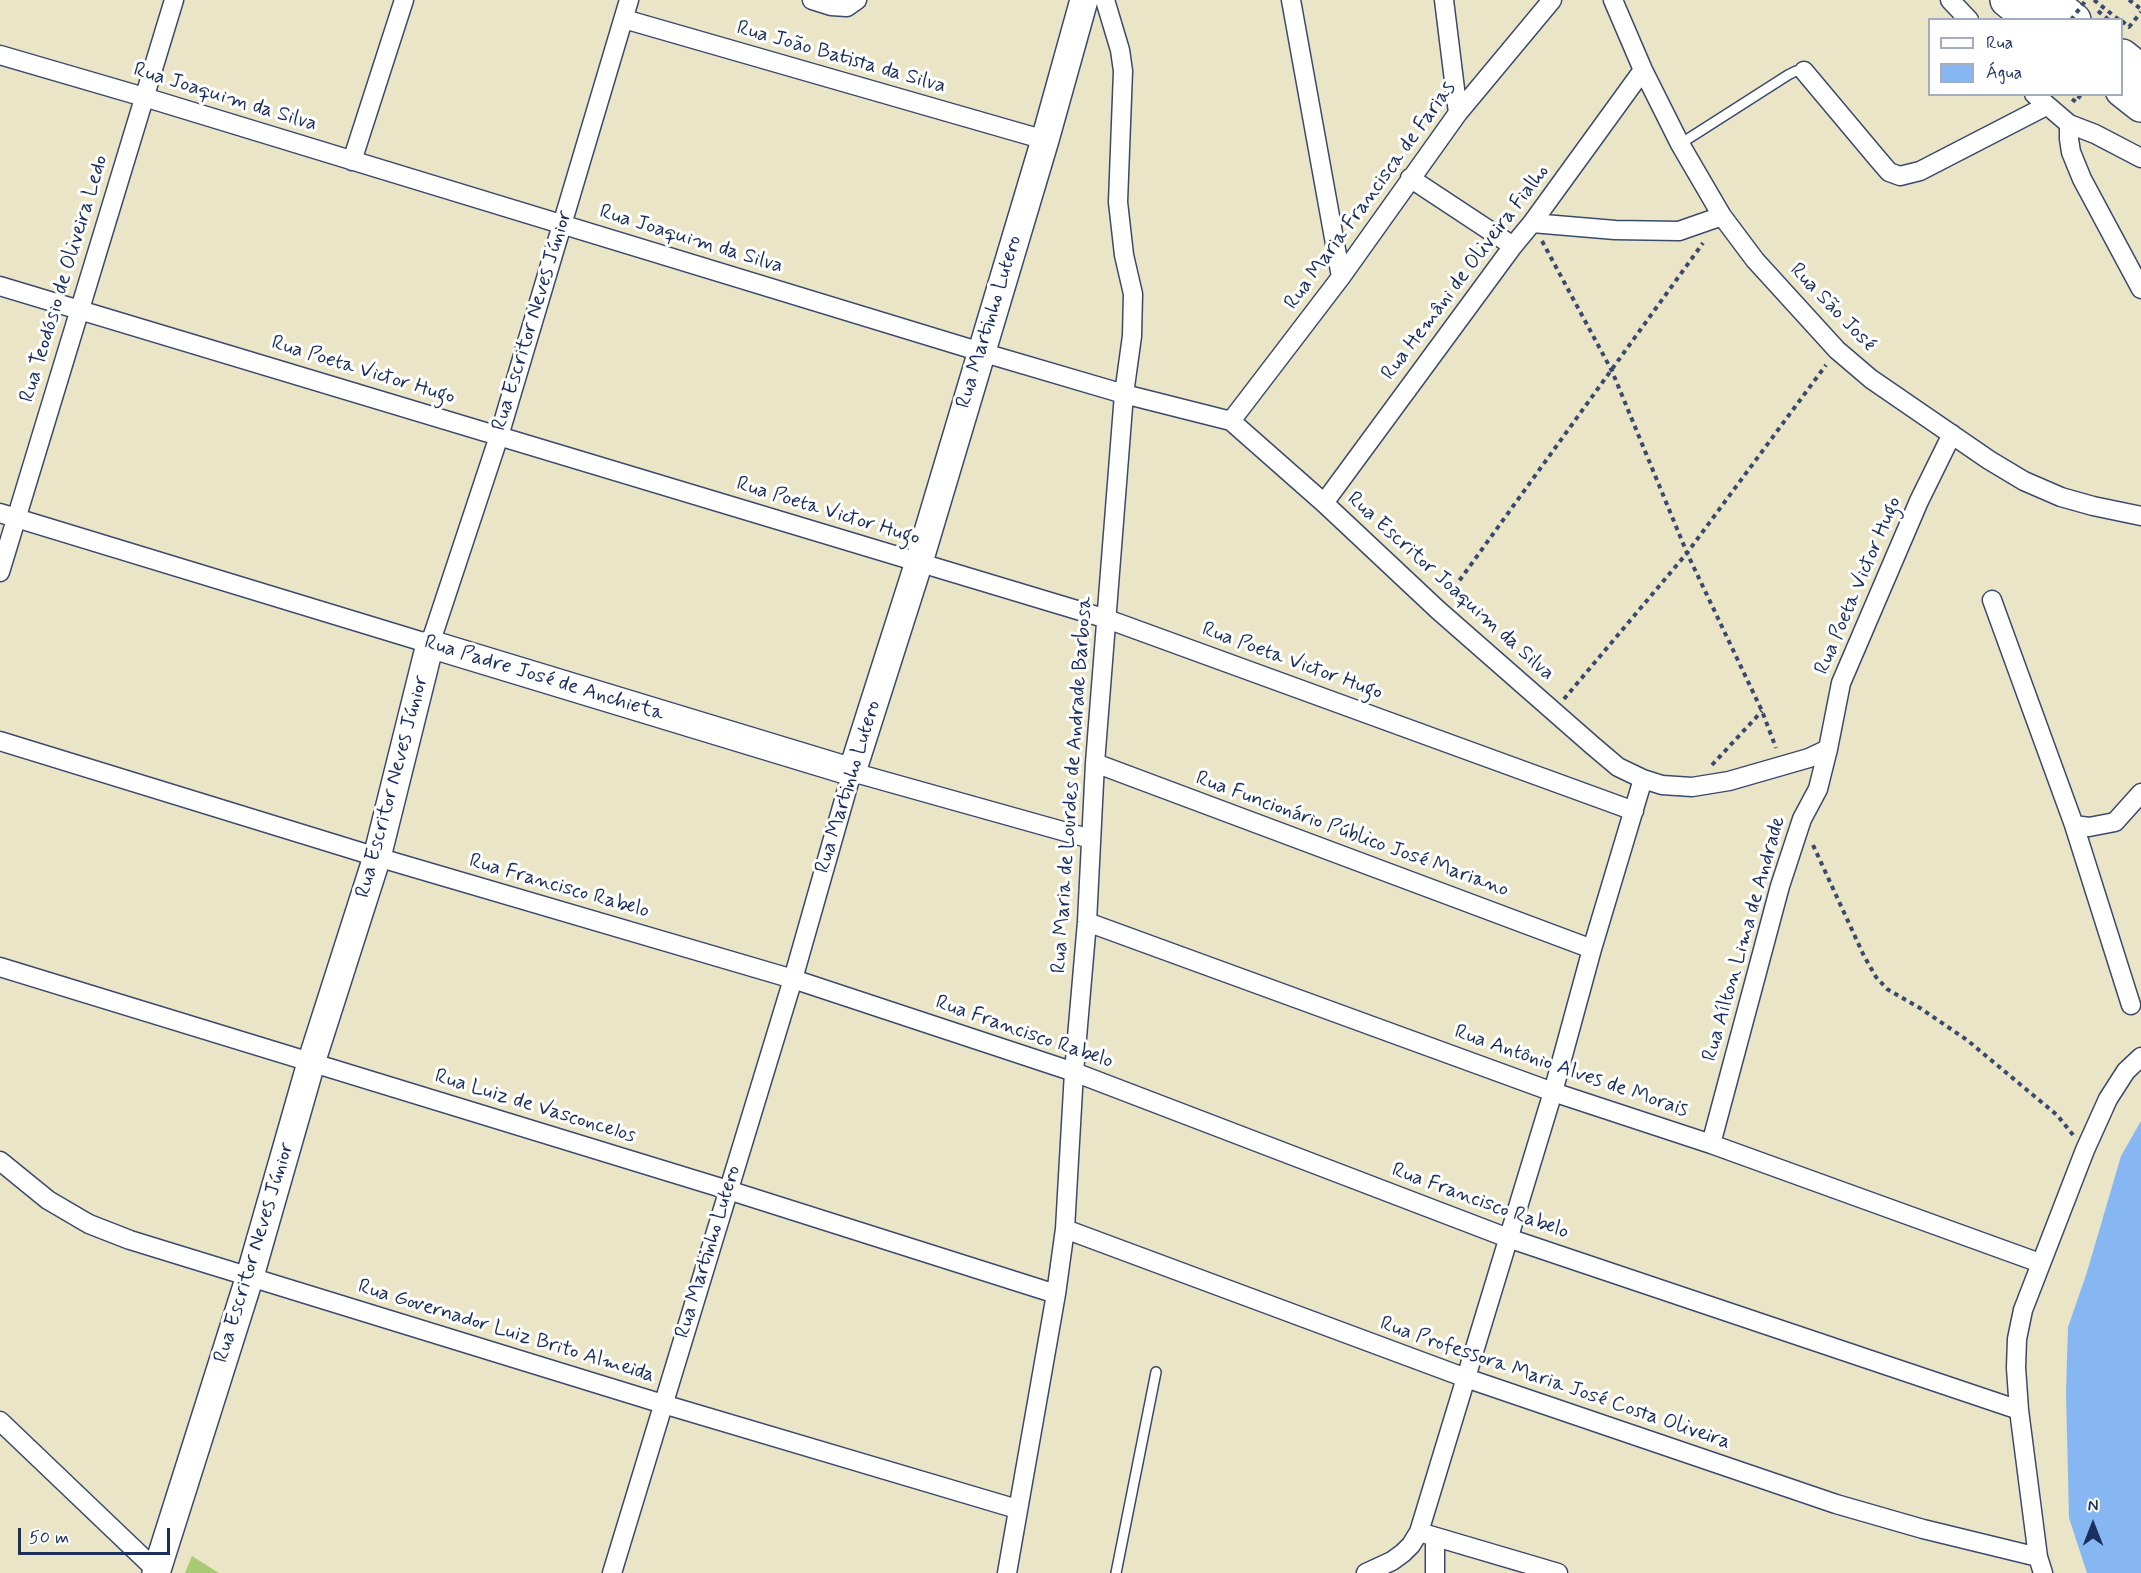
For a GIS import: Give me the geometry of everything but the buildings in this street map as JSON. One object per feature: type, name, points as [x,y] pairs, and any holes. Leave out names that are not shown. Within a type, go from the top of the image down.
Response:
[{"type":"highway","points":[[2007,0],[2030,18]]},
{"type":"highway","points":[[2049,0],[2071,18]]},
{"type":"highway","points":[[2123,58],[2141,71]]},
{"type":"highway","points":[[2123,92],[2141,105]]},
{"type":"street","name":"Rua Teodósio de Oliveira Ledo","points":[[0,572],[8,515],[79,309],[174,0]]},
{"type":"street","points":[[351,161],[404,0]]},
{"type":"street","name":"Rua Escritor Neves Júnior","points":[[156,1572],[250,1276],[311,1063],[377,857],[430,645],[499,436],[629,0]]},
{"type":"street","points":[[812,0],[831,6],[847,7],[857,0]]},
{"type":"street","name":"Rua Martinho Lutero","points":[[612,1573],[793,979],[852,772],[1045,140],[1084,0]]},
{"type":"street","name":"Rua Maria de Lourdes de Andrade Barbosa","points":[[1007,1573],[1056,1294],[1065,1229],[1074,1072],[1087,922],[1095,763],[1124,394],[1132,336],[1133,294],[1124,255],[1118,201],[1123,71],[1120,50],[1105,0]]},
{"type":"street","points":[[1291,0],[1341,277]]},
{"type":"street","points":[[1444,0],[1458,113]]},
{"type":"street","name":"Rua Maria Francisca de Farias","points":[[1231,421],[1341,277],[1458,113],[1552,0]]},
{"type":"street","name":"Rua São José","points":[[1613,0],[1643,70],[1680,144],[1722,216],[1755,260],[1837,350],[1871,379],[1989,460],[2024,481],[2061,497],[2141,516]]},
{"type":"street","points":[[1950,0],[1967,18]]},
{"type":"street","name":"Rua João Batista da Silva","points":[[624,19],[1045,140]]},
{"type":"street","name":"Rua Joaquim da Silva","points":[[0,54],[981,352],[1124,394],[1231,421]]},
{"type":"street","name":"Rua Hemâni de Oliveira Fialho","points":[[1324,503],[1513,246],[1533,223],[1643,70]]},
{"type":"street","points":[[1804,71],[1877,159],[1889,172],[1900,176],[1920,171],[2040,100],[2069,124],[2104,138],[2141,158]]},
{"type":"street","points":[[2069,124],[2071,152],[2082,179],[2141,289]]},
{"type":"street","points":[[1410,178],[1513,246]]},
{"type":"street","points":[[1533,223],[1615,230],[1679,231],[1722,216]]},
{"type":"street","name":"Rua Poeta Victor Hugo","points":[[0,286],[1107,619],[1634,811]]},
{"type":"street","name":"Rua Escritor Joaquim da Silva","points":[[1231,421],[1324,503],[1438,610],[1618,767],[1643,779]]},
{"type":"street","name":"Rua Poeta Victor Hugo","points":[[1828,749],[1841,683],[1919,501],[1952,434]]},
{"type":"street","name":"Rua Padre José de Anchieta","points":[[8,515],[852,772],[1091,839]]},
{"type":"street","points":[[1992,600],[2074,825],[2131,1005]]},
{"type":"street","name":"Rua Francisco Rabelo","points":[[0,741],[377,857],[793,979],[1074,1072],[1508,1238],[2019,1410]]},
{"type":"street","points":[[1435,1573],[1427,1535],[1466,1378],[1553,1092],[1592,949],[1643,779],[1662,785],[1692,787],[1729,781],[1809,758],[1828,749]]},
{"type":"street","name":"Rua Aílton Lima de Andrade","points":[[1711,1144],[1780,886],[1802,819],[1818,789],[1828,749]]},
{"type":"street","name":"Rua Funcionário Público José Mariano","points":[[1095,763],[1592,949]]},
{"type":"street","points":[[2074,825],[2089,827],[2115,822],[2141,793]]},
{"type":"street","name":"Rua Antônio Alves de Morais","points":[[1087,922],[1553,1092],[1711,1144],[2040,1263]]},
{"type":"street","name":"Rua Luiz de Vasconcelos","points":[[0,966],[728,1190],[1056,1294]]},
{"type":"street","points":[[2041,1565],[2019,1410],[2017,1339],[2023,1310],[2085,1150],[2108,1099],[2126,1071],[2141,1057]]},
{"type":"street","name":"Rua Governador Luiz Brito Almeida","points":[[0,1161],[48,1200],[89,1224],[130,1240],[663,1404],[1017,1509]]},
{"type":"street","name":"Rua Professora Maria José Costa Oliveira","points":[[1065,1229],[1466,1378],[1836,1504],[2041,1565]]},
{"type":"street","points":[[0,1420],[156,1572]]},
{"type":"street","points":[[1366,1573],[1392,1561],[1427,1535],[1558,1573]]},
{"type":"lane","points":[[1680,144],[1788,75],[1796,71],[1804,71]]},
{"type":"lane","points":[[1116,1573],[1155,1372]]},
{"type":"path","points":[[2074,18],[2086,0]]},
{"type":"path","points":[[2094,0],[2117,18]]},
{"type":"path","points":[[2123,22],[2129,27],[2141,11],[2129,0]]},
{"type":"path","points":[[2068,96],[2076,102],[2080,96]]},
{"type":"path","points":[[1438,610],[1722,216]]},
{"type":"path","points":[[1533,223],[1612,371],[1687,553],[1762,711],[1782,766]]},
{"type":"path","points":[[1554,711],[1687,553],[1837,350]]},
{"type":"path","points":[[1692,787],[1762,711]]},
{"type":"path","points":[[1802,819],[1864,956],[1887,989],[1967,1040],[2056,1115],[2085,1150]]},
{"type":"green space","points":[[192,1556],[219,1573],[185,1573]]},
{"type":"water","points":[[2141,1121],[2141,1573],[2087,1573],[2069,1518],[2066,1392],[2068,1327],[2087,1272],[2121,1156]]}]
